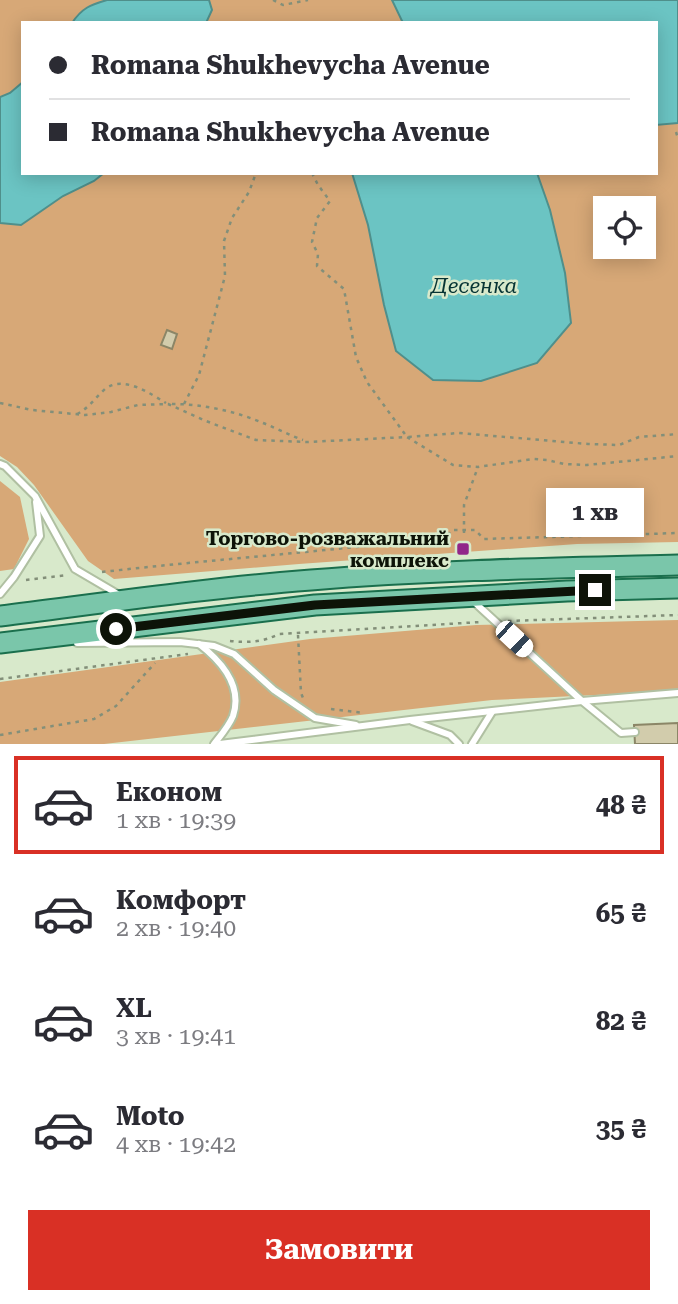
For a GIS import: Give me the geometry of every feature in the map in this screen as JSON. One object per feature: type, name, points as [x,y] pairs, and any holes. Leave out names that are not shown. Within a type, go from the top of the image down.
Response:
[{"type":"main road","points":[[0,616],[314,579],[678,565]]},
{"type":"main road","points":[[3,643],[315,605],[568,591],[678,588]]},
{"type":"lane","points":[[0,464],[35,496],[75,569],[128,600]]},
{"type":"lane","points":[[0,594],[40,536],[35,496]]},
{"type":"lane","points":[[468,596],[582,701],[621,733],[635,732]]},
{"type":"lane","points":[[3,643],[197,643],[214,646],[234,654],[274,690],[315,718],[365,726]]},
{"type":"lane","points":[[197,643],[220,662],[233,688],[234,713],[214,744]]},
{"type":"lane","points":[[220,744],[582,701],[678,694]]},
{"type":"lane","points":[[472,744],[492,712]]},
{"type":"lane","points":[[410,720],[450,735],[459,744]]},
{"type":"path","points":[[273,0],[283,5],[309,0]]},
{"type":"path","points":[[676,132],[678,138]]},
{"type":"path","points":[[184,404],[199,375],[225,276],[224,241],[232,218],[249,192],[255,175]]},
{"type":"path","points":[[313,175],[330,201],[317,218],[312,242],[318,254],[317,266],[344,289],[356,357],[368,382],[407,437],[453,465],[478,467],[533,459],[587,465],[678,456]]},
{"type":"path","points":[[76,414],[88,408],[109,387],[126,384],[145,390],[206,421],[256,440],[308,442],[459,433],[619,445],[639,437],[678,434]]},
{"type":"path","points":[[0,403],[32,410],[85,415],[138,405],[184,404],[234,412],[308,442]]},
{"type":"path","points":[[464,532],[464,505],[478,467]]},
{"type":"path","points":[[10,582],[219,559],[371,546],[446,537],[452,530],[475,530],[484,539],[678,533]]},
{"type":"path","points":[[214,646],[229,641],[244,643],[265,640],[279,634],[495,621],[678,615]]},
{"type":"path","points":[[298,635],[301,694],[304,701]]},
{"type":"path","points":[[0,679],[194,653],[206,649]]},
{"type":"path","points":[[0,735],[94,719],[116,706],[155,663]]},
{"type":"path","points":[[322,708],[364,713]]},
{"type":"shaded area","points":[[0,0],[392,0],[402,21],[21,21],[21,175],[353,175],[368,225],[396,351],[550,210],[538,175],[658,175],[658,125],[678,123],[678,542],[577,544],[114,579],[88,561],[34,485],[17,467],[0,456]]},
{"type":"shaded area","points":[[0,481],[20,497],[29,539],[14,569],[0,571]]},
{"type":"shaded area","points":[[678,620],[678,691],[492,700],[104,744],[0,744],[0,682],[310,639],[476,625]]},
{"type":"water","points":[[107,0],[209,0],[212,10],[207,21],[74,21],[79,14]]},
{"type":"water","points":[[392,0],[678,0],[678,123],[658,125],[658,21],[402,21]]},
{"type":"water","points":[[21,84],[21,175],[102,175],[63,196],[21,225],[0,223],[0,97]]},
{"type":"water","name":"Десенка","points":[[353,175],[538,175],[550,210],[565,273],[571,323],[537,363],[481,381],[433,380],[396,351],[368,225]]},
{"type":"building","points":[[167,330],[177,334],[172,349],[161,345]]},
{"type":"building","points":[[678,723],[678,744],[635,744],[634,725]]},
{"type":"place","name":"Торгово-розважальний комплекс","points":[[463,549]]},
{"type":"route","points":[[116,629],[315,605],[595,590]]}]
